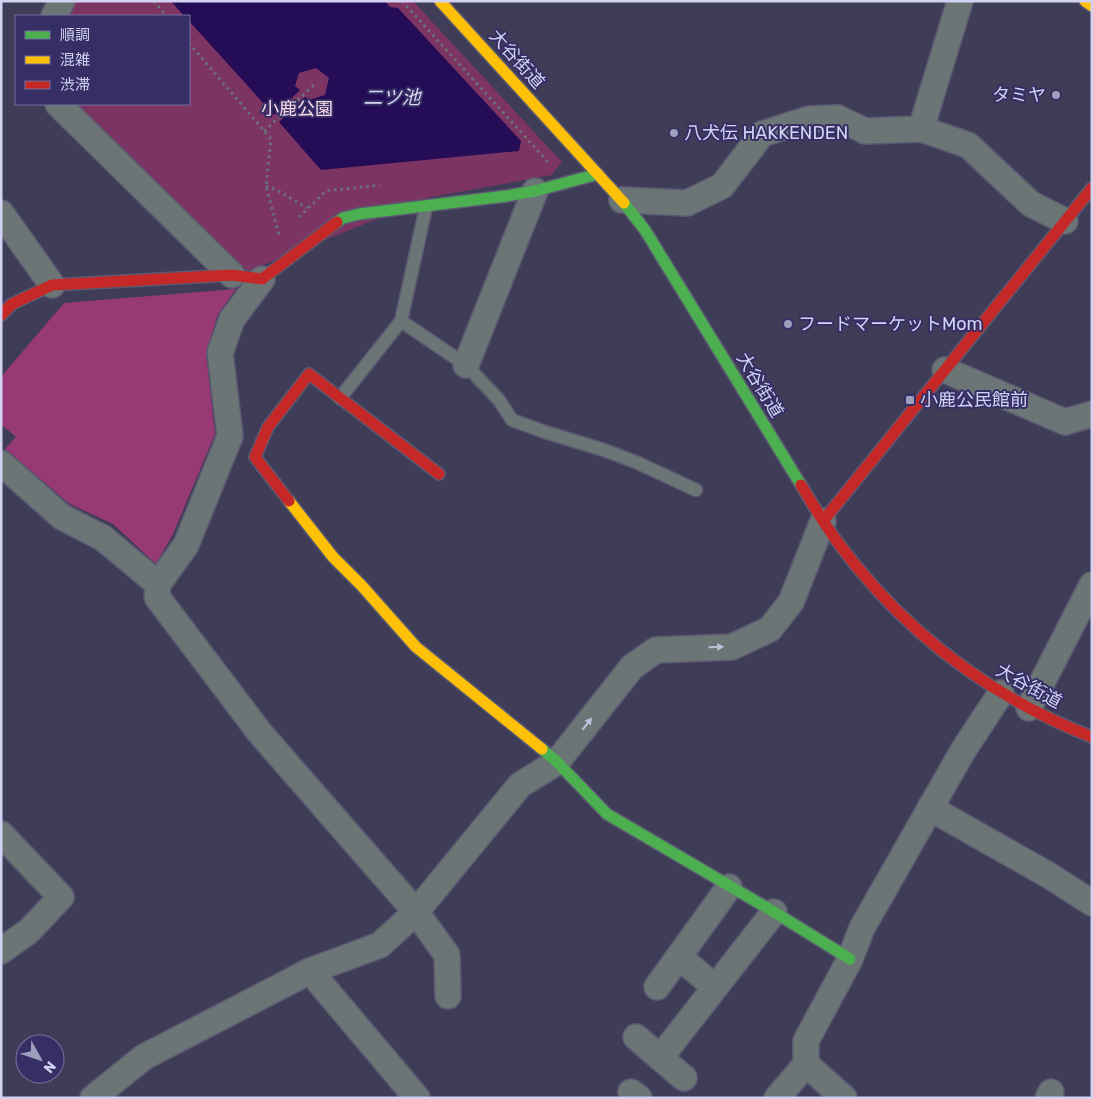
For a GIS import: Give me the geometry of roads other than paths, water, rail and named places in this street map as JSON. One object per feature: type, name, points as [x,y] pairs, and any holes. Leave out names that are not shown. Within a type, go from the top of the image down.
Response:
[{"type":"street","points":[[55,15],[62,1]]},
{"type":"street","name":"大谷街道","points":[[440,1],[622,200],[644,230],[823,521],[838,544],[869,580],[922,636],[960,666],[1029,708],[1092,737]]},
{"type":"street","points":[[921,129],[960,1]]},
{"type":"street","points":[[1086,1],[1092,6]]},
{"type":"street","points":[[59,105],[232,276]]},
{"type":"street","points":[[622,200],[687,203],[722,186],[762,134],[810,119],[838,118],[865,131],[921,129],[968,145],[1031,204],[1065,221]]},
{"type":"street","points":[[448,996],[447,955],[416,912],[260,732],[157,598],[158,584],[186,545],[230,436],[220,353],[232,319],[262,279],[343,218],[359,214],[506,196],[598,174]]},
{"type":"street","points":[[93,1098],[144,1057],[310,971],[380,945],[416,912],[520,785],[557,762],[632,667],[656,650],[732,647],[770,628],[790,602],[823,521],[1092,188]]},
{"type":"street","points":[[466,365],[535,190]]},
{"type":"street","points":[[1,213],[52,285]]},
{"type":"street","points":[[1,315],[12,304],[52,285],[232,276],[262,279]]},
{"type":"street","points":[[945,370],[1065,422],[1092,414]]},
{"type":"street","points":[[255,456],[268,426],[309,374],[438,474]]},
{"type":"street","points":[[230,436],[255,456],[333,557],[362,586],[416,647],[557,762],[607,814],[850,959]]},
{"type":"street","points":[[1,463],[62,516],[103,538],[158,584]]},
{"type":"street","points":[[1029,708],[1092,585]]},
{"type":"street","points":[[777,1098],[806,1064],[806,1041],[850,959],[862,928],[964,748],[1001,692]]},
{"type":"street","points":[[930,808],[1050,876],[1092,903]]},
{"type":"street","points":[[1,834],[61,897],[29,932],[1,951]]},
{"type":"street","points":[[657,987],[729,887]]},
{"type":"street","points":[[660,1058],[774,912]]},
{"type":"street","points":[[678,958],[715,988]]},
{"type":"street","points":[[310,971],[417,1098]]},
{"type":"street","points":[[636,1037],[684,1078]]},
{"type":"street","points":[[806,1064],[844,1098]]},
{"type":"lane","points":[[340,398],[401,321],[426,207]]},
{"type":"lane","points":[[401,321],[466,365],[499,400],[512,420],[604,450],[638,463],[696,490]]},
{"type":"water","name":"二ツ池","points":[[171,1],[385,1],[390,7],[398,8],[521,141],[519,151],[321,170],[279,122],[305,97],[309,100],[325,95],[329,78],[316,68],[299,73],[295,86],[300,90],[274,115],[190,22],[190,15],[183,15]]},
{"type":"place","name":"タミヤ","points":[[1056,95]]},
{"type":"place","name":"八犬伝 HAKKENDEN","points":[[674,133]]},
{"type":"place","name":"フードマーケットMom","points":[[788,324]]},
{"type":"place","name":"小鹿公民館前","points":[[910,400]]},
{"type":"park label","name":"小鹿公園","points":[[297,109]]}]
